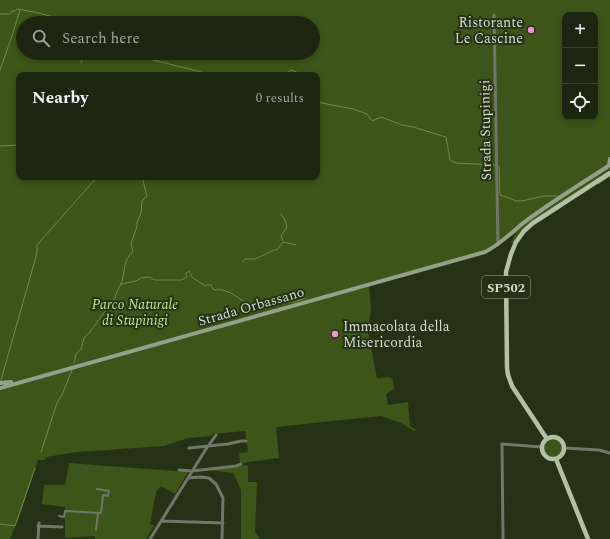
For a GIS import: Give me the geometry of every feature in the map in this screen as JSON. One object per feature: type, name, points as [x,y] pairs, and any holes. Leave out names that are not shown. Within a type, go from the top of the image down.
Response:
[{"type":"main road","points":[[498,244],[512,234],[521,224],[607,167],[610,159]]},
{"type":"main road","name":"SP502","points":[[548,439],[512,386],[508,376],[506,272],[516,242],[524,231],[533,223],[610,173]]},
{"type":"main road","name":"Strada Orbassano","points":[[2,385],[24,381],[474,255],[492,249],[498,244]]},
{"type":"main road","points":[[552,437],[563,442],[564,448],[562,454],[556,459],[547,457],[542,452],[544,442],[548,439],[552,437]]},
{"type":"main road","points":[[556,459],[588,539]]},
{"type":"street","name":"Strada Stupinigi","points":[[494,15],[498,244]]},
{"type":"street","points":[[150,539],[216,434]]},
{"type":"street","points":[[189,448],[246,441]]},
{"type":"street","points":[[503,539],[502,444],[542,447]]},
{"type":"street","points":[[564,448],[600,450],[610,453]]},
{"type":"street","points":[[179,470],[192,471],[236,466],[241,464]]},
{"type":"street","points":[[188,478],[209,478],[216,484],[223,498],[222,539]]},
{"type":"street","points":[[96,530],[98,513],[101,513],[103,496],[108,496],[109,491],[97,489]]},
{"type":"street","points":[[59,516],[64,517],[65,511],[98,513]]},
{"type":"street","points":[[162,521],[223,523]]},
{"type":"street","points":[[38,539],[38,525],[62,527]]},
{"type":"green space","name":"Parco Naturale di Stupinigi","points":[[0,0],[610,0],[610,170],[527,225],[512,244],[511,243],[514,236],[519,231],[491,249],[369,284],[371,309],[368,332],[377,378],[390,377],[393,380],[394,389],[386,394],[388,405],[408,402],[410,426],[417,430],[414,431],[401,423],[381,416],[276,427],[279,458],[240,463],[239,453],[248,452],[245,431],[188,438],[164,446],[77,452],[46,457],[45,460],[38,460],[22,509],[10,539],[0,539]]},
{"type":"green space","points":[[553,439],[559,442],[562,448],[559,454],[553,457],[547,454],[544,448],[547,442]]},
{"type":"green space","points":[[69,463],[188,472],[175,494],[161,486],[156,492],[150,524],[154,526],[146,539],[95,539],[95,536],[65,538],[65,507],[42,504],[44,485],[65,485]]},
{"type":"green space","points":[[248,465],[248,482],[257,482],[255,532],[260,539],[241,539],[241,490],[233,473],[208,470]]},
{"type":"waterway","points":[[0,14],[10,14],[12,11],[17,9],[50,16]]},
{"type":"waterway","points":[[18,16],[20,10]]},
{"type":"waterway","points":[[0,70],[16,23]]},
{"type":"waterway","points":[[153,60],[201,72]]},
{"type":"waterway","points":[[288,72],[291,70],[296,72]]},
{"type":"waterway","points":[[320,103],[353,109],[367,114],[372,121],[381,117],[402,125],[446,137],[450,160],[456,163],[495,165]]},
{"type":"waterway","points":[[0,146],[16,145]]},
{"type":"waterway","points":[[499,166],[500,195],[516,201],[544,196],[558,196]]},
{"type":"waterway","points":[[598,184],[610,176]]},
{"type":"waterway","points":[[0,381],[37,253],[37,245],[94,180]]},
{"type":"waterway","points":[[74,363],[76,354],[81,349],[84,338],[115,298],[122,281],[127,259],[133,251],[131,244],[141,213],[142,201],[147,196],[143,180]]},
{"type":"waterway","points":[[281,214],[287,227],[281,236],[283,241]]},
{"type":"waterway","points":[[242,262],[245,259],[255,259],[277,250],[283,242],[296,245]]},
{"type":"waterway","points":[[121,284],[149,277],[155,280],[182,280],[187,277],[186,273],[189,271],[192,277],[205,286],[211,285],[215,290],[231,293],[249,303],[256,304],[258,302],[263,303],[273,301],[277,303],[294,302],[306,298]]},
{"type":"waterway","points":[[41,452],[57,403],[62,395],[72,370]]},
{"type":"waterway","points":[[0,524],[15,526],[35,468]]},
{"type":"place","name":"Ristorante Le Cascine","points":[[531,30]]},
{"type":"place","name":"Immacolata della Misericordia","points":[[335,334]]}]
